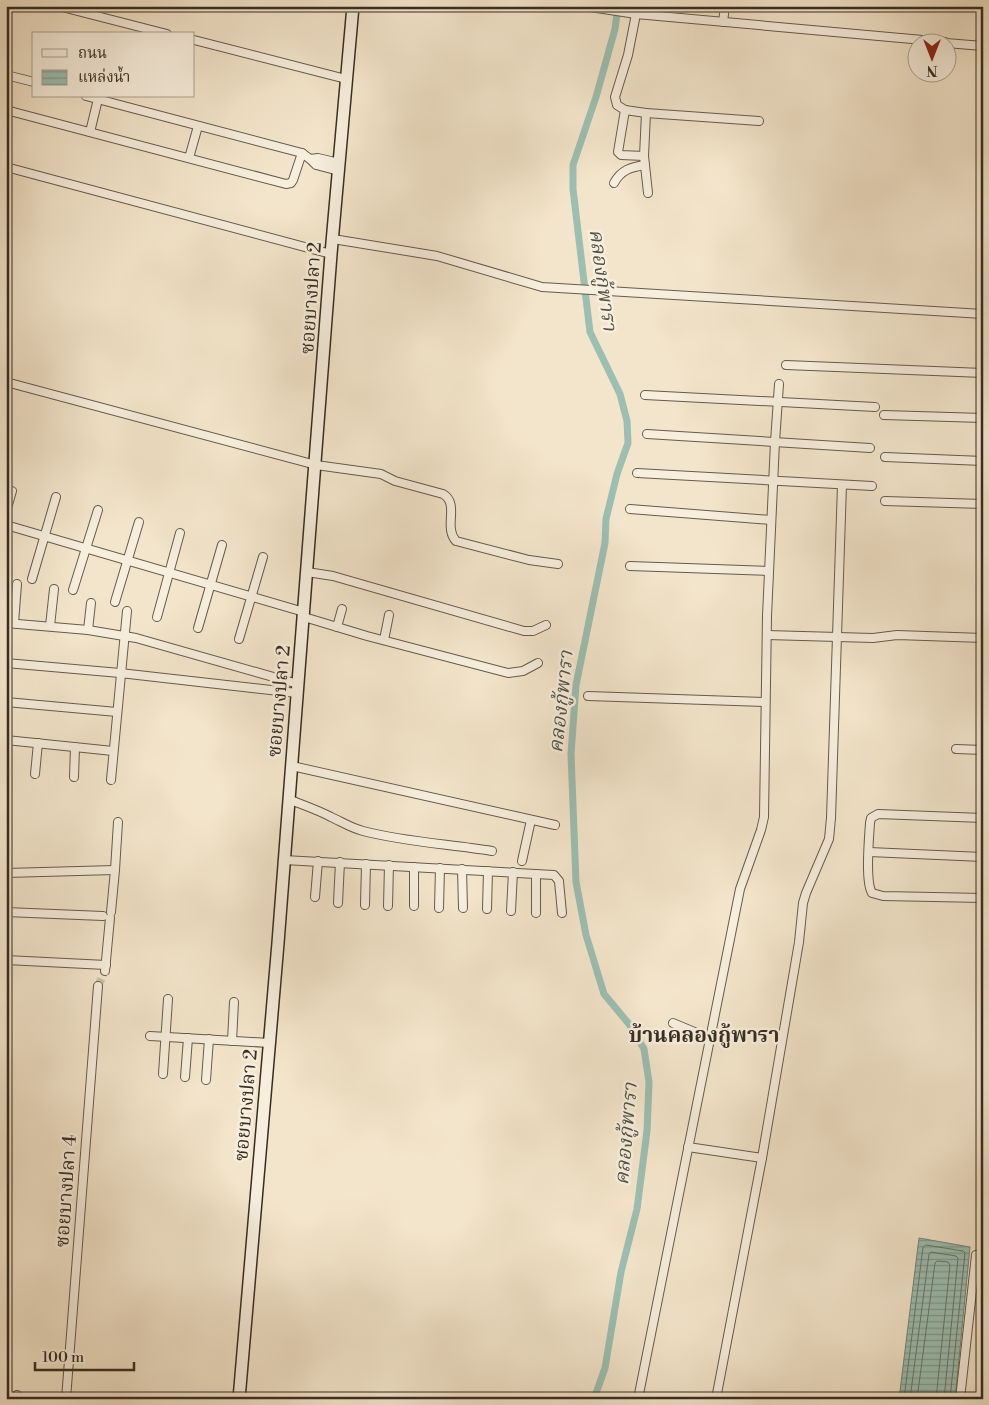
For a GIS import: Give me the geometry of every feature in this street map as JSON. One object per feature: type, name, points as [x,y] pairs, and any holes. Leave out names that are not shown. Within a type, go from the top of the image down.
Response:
[{"type":"street","points":[[58,6],[159,32]]},
{"type":"street","name":"ซอยบางปลา 2","points":[[239,1399],[292,766],[331,254],[353,6]]},
{"type":"street","points":[[584,6],[636,14],[906,39]]},
{"type":"street","points":[[723,22],[725,6]]},
{"type":"street","points":[[636,14],[628,55],[615,96],[617,105],[625,110],[646,113],[759,121]]},
{"type":"street","points":[[195,40],[346,79]]},
{"type":"street","points":[[956,44],[983,46]]},
{"type":"street","points":[[6,75],[32,82]]},
{"type":"street","points":[[94,98],[302,153],[316,165],[339,167]]},
{"type":"street","points":[[90,132],[98,99]]},
{"type":"street","points":[[6,110],[286,184],[291,183],[293,180],[302,153]]},
{"type":"street","points":[[625,110],[618,152],[621,155],[644,156]]},
{"type":"street","points":[[646,113],[644,156],[648,193]]},
{"type":"street","points":[[189,158],[198,126]]},
{"type":"street","points":[[614,183],[618,176],[627,169],[645,165]]},
{"type":"street","points":[[6,167],[331,254]]},
{"type":"street","points":[[333,239],[437,256],[542,287],[983,314]]},
{"type":"street","points":[[786,365],[983,373]]},
{"type":"street","points":[[6,382],[316,465],[381,474],[395,481],[443,494],[447,496],[450,502],[450,530],[456,541],[529,560],[558,564]]},
{"type":"street","points":[[638,1399],[740,889],[763,823],[769,571],[779,384]]},
{"type":"street","points":[[645,395],[875,407]]},
{"type":"street","points":[[884,414],[983,418]]},
{"type":"street","points":[[647,434],[870,448]]},
{"type":"street","points":[[885,457],[983,461]]},
{"type":"street","points":[[637,473],[872,486]]},
{"type":"street","points":[[716,1399],[762,1158],[803,904],[829,839],[842,485]]},
{"type":"street","points":[[6,512],[12,491]]},
{"type":"street","points":[[32,579],[56,497]]},
{"type":"street","points":[[885,501],[983,504]]},
{"type":"street","points":[[73,590],[98,510]]},
{"type":"street","points":[[630,510],[771,520]]},
{"type":"street","points":[[115,602],[139,522]]},
{"type":"street","points":[[6,525],[251,596],[337,627],[508,673],[523,671],[538,663]]},
{"type":"street","points":[[156,617],[180,533]]},
{"type":"street","points":[[198,628],[222,545]]},
{"type":"street","points":[[239,640],[263,557]]},
{"type":"street","points":[[630,566],[769,571]]},
{"type":"street","points":[[307,572],[333,576],[524,631],[533,631],[546,625]]},
{"type":"street","points":[[17,584],[10,623],[88,630],[125,636],[276,678],[297,688]]},
{"type":"street","points":[[50,626],[54,588]]},
{"type":"street","points":[[88,630],[91,603]]},
{"type":"street","points":[[337,627],[342,609]]},
{"type":"street","points":[[111,780],[127,611]]},
{"type":"street","points":[[384,640],[389,615]]},
{"type":"street","points":[[768,634],[874,638],[897,634],[983,638]]},
{"type":"street","points":[[6,663],[275,690],[297,688]]},
{"type":"street","points":[[275,690],[276,678]]},
{"type":"street","points":[[588,696],[765,702]]},
{"type":"street","points":[[6,702],[117,712]]},
{"type":"street","points":[[6,740],[113,750]]},
{"type":"street","points":[[35,774],[38,743]]},
{"type":"street","points":[[74,777],[76,747]]},
{"type":"street","points":[[956,749],[983,750]]},
{"type":"street","points":[[292,766],[554,825]]},
{"type":"street","points":[[288,799],[362,831],[421,842],[441,843],[492,851]]},
{"type":"street","points":[[983,818],[878,814],[872,818],[870,823],[869,852],[870,889],[876,895],[983,898]]},
{"type":"street","points":[[522,861],[532,820]]},
{"type":"street","points":[[6,960],[105,968],[108,916],[116,870],[118,822]]},
{"type":"street","points":[[869,852],[983,857]]},
{"type":"street","points":[[284,860],[554,875],[557,877],[560,886],[562,913]]},
{"type":"street","points":[[315,897],[318,861]]},
{"type":"street","points":[[338,903],[340,862]]},
{"type":"street","points":[[365,905],[366,864]]},
{"type":"street","points":[[388,906],[389,865]]},
{"type":"street","points":[[414,867],[414,906]]},
{"type":"street","points":[[439,908],[440,868]]},
{"type":"street","points":[[6,873],[116,870]]},
{"type":"street","points":[[462,870],[463,908]]},
{"type":"street","points":[[487,909],[488,871]]},
{"type":"street","points":[[511,911],[513,872]]},
{"type":"street","points":[[536,874],[536,912]]},
{"type":"street","points":[[6,912],[108,916]]},
{"type":"street","name":"ซอยบางปลา 4","points":[[66,1399],[98,986]]},
{"type":"street","points":[[163,1074],[168,999]]},
{"type":"street","points":[[232,1041],[234,1002]]},
{"type":"street","points":[[673,1023],[709,1038]]},
{"type":"street","points":[[150,1036],[269,1044]]},
{"type":"street","points":[[185,1077],[188,1038]]},
{"type":"street","points":[[206,1080],[209,1039]]},
{"type":"street","points":[[688,1147],[762,1158]]},
{"type":"street","points":[[960,1399],[976,1255]]},
{"type":"water","points":[[919,1238],[970,1247],[955,1399],[899,1399]]},
{"type":"waterway","name":"คลองกู้พารา","points":[[594,1399],[605,1368],[621,1272],[637,1209],[647,1131],[649,1082],[644,1049],[629,1024],[604,994],[586,935],[576,882],[571,754],[576,685],[605,543],[606,519],[617,474],[628,443],[627,421],[620,394],[590,332],[573,189],[573,165],[596,97],[615,29],[618,6]]},
{"type":"tunnel","points":[[98,986],[105,971]]},
{"type":"district","name":"บ้านคลองกู้พารา","points":[[704,1036]]}]
